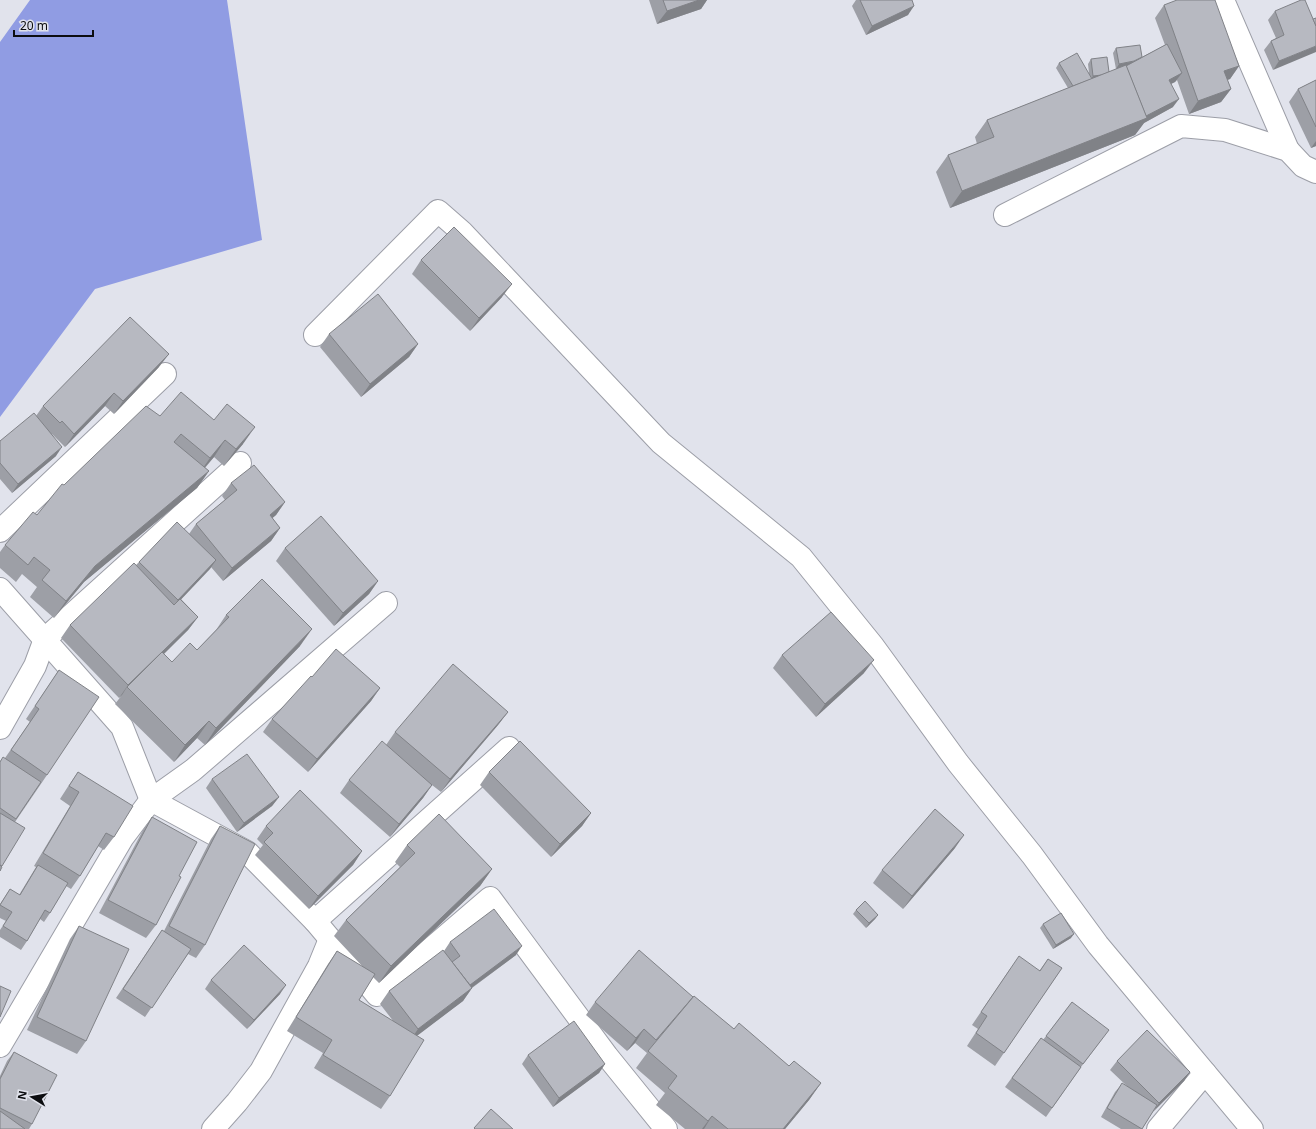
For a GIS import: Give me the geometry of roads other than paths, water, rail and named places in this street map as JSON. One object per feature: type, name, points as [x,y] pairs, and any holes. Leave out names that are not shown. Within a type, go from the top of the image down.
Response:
[{"type":"street","points":[[1223,0],[1288,150]]},
{"type":"street","points":[[1005,215],[1181,126],[1225,130],[1288,150],[1312,166]]},
{"type":"street","points":[[315,335],[438,211],[462,232],[661,443],[801,557],[873,646],[958,763],[1032,855],[1098,944],[1252,1129]]},
{"type":"street","points":[[0,531],[165,374]]},
{"type":"street","points":[[0,728],[35,666],[45,640],[240,463]]},
{"type":"street","points":[[0,589],[122,727],[150,800],[247,852],[315,921],[377,995],[490,898],[607,1056],[666,1129]]},
{"type":"street","points":[[0,1046],[123,837],[150,800],[193,770],[386,603]]},
{"type":"street","points":[[315,921],[509,748]]},
{"type":"street","points":[[213,1129],[237,1102],[261,1071],[319,966],[330,939]]},
{"type":"street","points":[[1158,1129],[1205,1073]]}]
